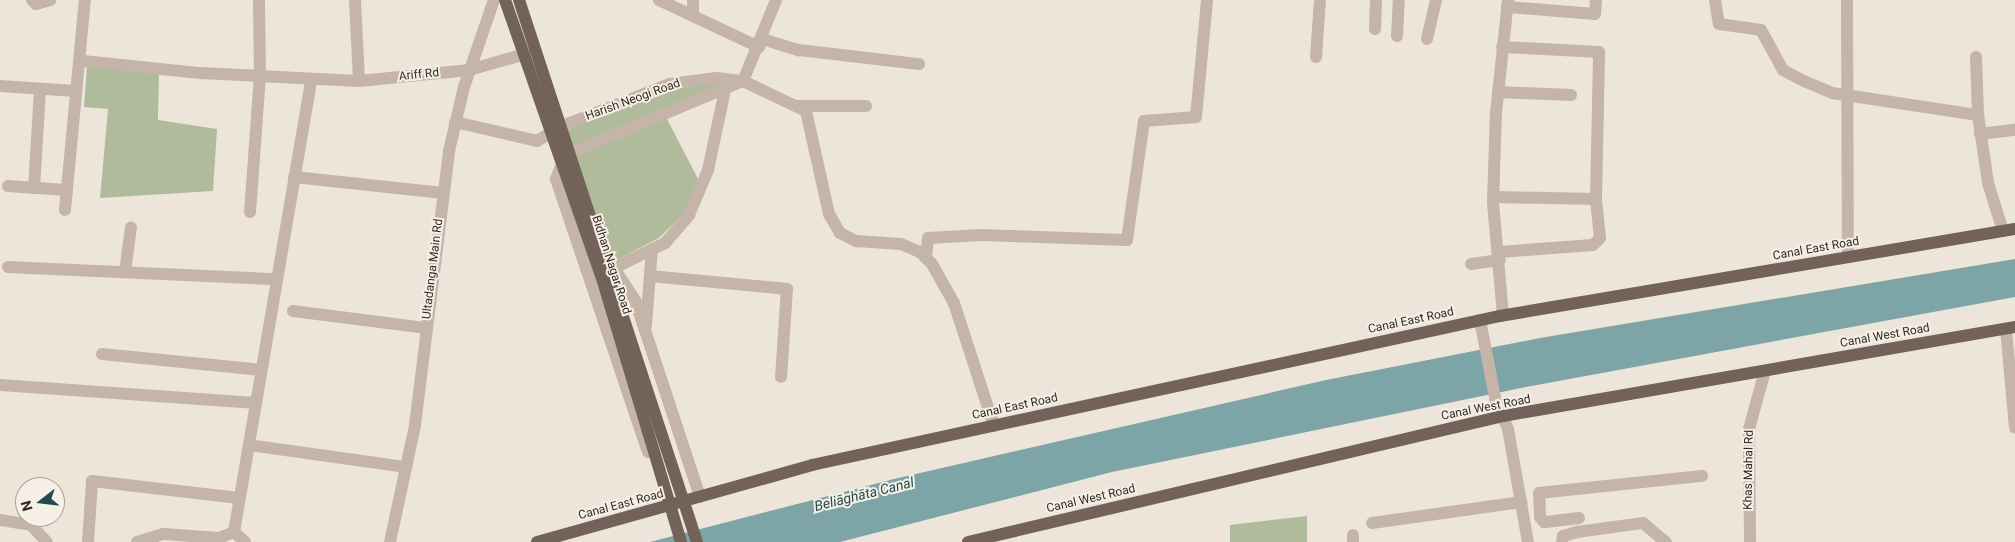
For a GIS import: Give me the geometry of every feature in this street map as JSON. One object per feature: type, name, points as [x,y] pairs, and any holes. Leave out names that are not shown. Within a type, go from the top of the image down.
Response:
[{"type":"main road","name":"Bidhan Nagar Road","points":[[504,0],[525,54],[550,132],[564,158],[606,256],[682,542]]},
{"type":"main road","name":"Bidhan Nagar Road","points":[[519,0],[562,126],[564,158],[609,271],[658,427],[697,542]]},
{"type":"main road","name":"Canal East Road","points":[[536,542],[812,465],[1503,315],[2009,230]]},
{"type":"main road","name":"Canal West Road","points":[[968,542],[992,539],[1503,416],[2011,328]]},
{"type":"street","points":[[32,0],[36,4],[50,0]]},
{"type":"street","points":[[65,210],[76,91],[83,61],[85,0]]},
{"type":"street","points":[[250,212],[260,75],[259,0]]},
{"type":"street","points":[[355,0],[359,81]]},
{"type":"street","name":"Ultadanga Main Rd","points":[[390,542],[406,467],[443,193],[456,122],[469,70],[494,0]]},
{"type":"street","points":[[659,0],[760,43],[799,50],[919,64]]},
{"type":"street","points":[[693,0],[693,16]]},
{"type":"street","points":[[664,507],[604,311],[556,178],[564,158],[743,81],[776,0]]},
{"type":"street","points":[[926,258],[928,238],[981,235],[1127,240],[1144,121],[1196,117],[1206,0]]},
{"type":"street","points":[[1316,57],[1320,0]]},
{"type":"street","points":[[1375,29],[1376,0]]},
{"type":"street","points":[[1397,36],[1399,0]]},
{"type":"street","points":[[1427,39],[1436,0]]},
{"type":"street","points":[[1503,315],[1500,256],[1493,197],[1498,92],[1507,4],[1595,14],[1596,0]]},
{"type":"street","points":[[1715,0],[1719,24],[1761,30],[1783,70],[1849,96],[1978,115]]},
{"type":"street","points":[[1847,0],[1849,96],[1844,219],[1848,257]]},
{"type":"street","points":[[1471,264],[1500,256],[1593,245],[1600,238],[1596,199],[1599,52],[1502,46]]},
{"type":"street","name":"Ariff Rd","points":[[83,61],[260,75],[310,81],[359,81],[469,70],[525,54]]},
{"type":"street","points":[[1976,57],[1978,115],[1988,184],[2009,230]]},
{"type":"street","name":"Harish Neogi Road","points":[[456,122],[537,141],[562,126],[670,84],[717,78],[743,81],[806,111],[818,180],[840,233],[856,241],[901,244],[926,258],[954,302],[994,426]]},
{"type":"street","points":[[234,532],[310,81]]},
{"type":"street","points":[[0,86],[76,91]]},
{"type":"street","points":[[34,188],[40,89]]},
{"type":"street","points":[[700,497],[635,300],[609,271],[665,243],[689,214],[708,170],[725,90]]},
{"type":"street","points":[[1498,92],[1571,96]]},
{"type":"street","points":[[795,106],[866,106]]},
{"type":"street","points":[[1980,134],[2015,130]]},
{"type":"street","points":[[294,177],[443,193]]},
{"type":"street","points":[[8,186],[67,190]]},
{"type":"street","points":[[1493,197],[1596,199]]},
{"type":"street","points":[[125,272],[131,227]]},
{"type":"street","points":[[646,332],[652,249]]},
{"type":"street","points":[[8,267],[277,279]]},
{"type":"street","points":[[650,276],[787,289],[781,376]]},
{"type":"street","points":[[293,311],[425,328]]},
{"type":"street","points":[[1480,320],[1496,402],[1503,416],[1521,499],[1528,542]]},
{"type":"street","points":[[2011,328],[2015,428]]},
{"type":"street","points":[[102,354],[261,370]]},
{"type":"street","name":"Khas Mahal Rd","points":[[1750,542],[1749,429],[1765,371]]},
{"type":"street","points":[[0,384],[256,403]]},
{"type":"street","points":[[249,445],[406,467]]},
{"type":"street","points":[[1372,523],[1521,499],[1540,493],[1702,476]]},
{"type":"street","points":[[88,542],[92,481],[239,498]]},
{"type":"street","points":[[1540,493],[1540,517],[1544,522],[1579,518]]},
{"type":"street","points":[[1525,519],[1540,517]]},
{"type":"street","points":[[0,520],[31,525],[45,541]]},
{"type":"street","points":[[1562,542],[1563,536],[1577,532],[1643,523],[1666,542]]},
{"type":"street","points":[[137,542],[164,534],[219,538],[234,532]]},
{"type":"street","points":[[234,532],[245,542]]},
{"type":"green space","points":[[87,66],[159,72],[158,120],[217,129],[213,191],[100,198],[108,109],[84,107]]},
{"type":"green space","points":[[733,82],[570,148],[562,129],[661,89]]},
{"type":"green space","points":[[666,117],[698,179],[685,212],[659,238],[615,261],[604,245],[573,155]]},
{"type":"green space","points":[[1307,516],[1307,542],[1230,542],[1230,525]]},
{"type":"water","name":"Beliāghāta Canal","points":[[2015,259],[2015,297],[1526,387],[1112,472],[840,542],[650,542],[894,479],[1326,380],[1540,338]]}]
